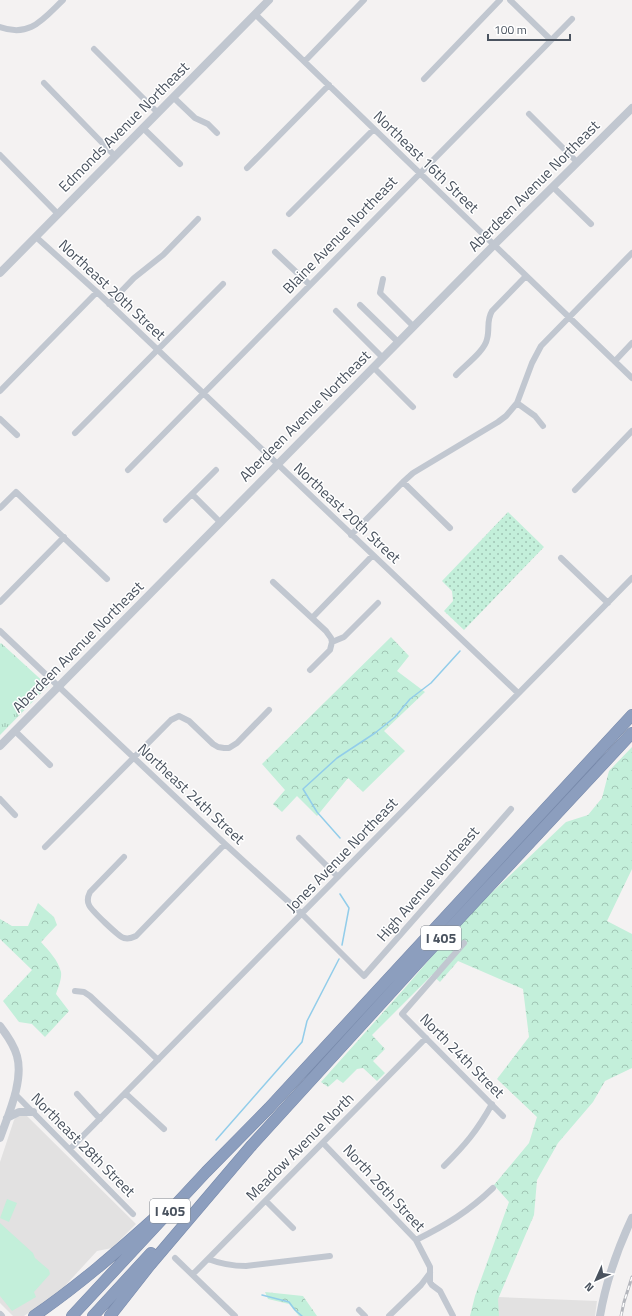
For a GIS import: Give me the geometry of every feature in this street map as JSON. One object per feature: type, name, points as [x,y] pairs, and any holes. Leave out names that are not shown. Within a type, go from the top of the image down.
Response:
[{"type":"highway","name":"I 405","points":[[72,1316],[206,1172],[269,1108],[632,715]]},
{"type":"highway","name":"I 405","points":[[92,1316],[632,733]]},
{"type":"highway","points":[[34,1316],[66,1294],[122,1248],[269,1108]]},
{"type":"highway","points":[[110,1316],[150,1265],[252,1145]]},
{"type":"street","points":[[0,27],[21,30],[35,26],[63,0]]},
{"type":"street","points":[[304,61],[364,0]]},
{"type":"street","points":[[424,79],[500,0]]},
{"type":"street","points":[[510,0],[551,40]]},
{"type":"street","name":"Edmonds Avenue Northeast","points":[[0,273],[173,98],[266,1]]},
{"type":"street","name":"Northeast 16th Street","points":[[255,14],[632,378]]},
{"type":"street","name":"Blaine Avenue Northeast","points":[[128,470],[572,19]]},
{"type":"street","points":[[94,49],[158,113]]},
{"type":"street","points":[[44,83],[116,156]]},
{"type":"street","points":[[248,168],[328,85]]},
{"type":"street","points":[[173,98],[195,118],[208,124],[217,133]]},
{"type":"street","name":"Aberdeen Avenue Northeast","points":[[0,746],[277,464],[632,108]]},
{"type":"street","points":[[529,114],[577,162]]},
{"type":"street","points":[[143,128],[180,164]]},
{"type":"street","points":[[289,214],[374,129]]},
{"type":"street","points":[[0,155],[58,214]]},
{"type":"street","points":[[553,186],[591,224]]},
{"type":"street","points":[[108,304],[134,278],[163,255],[198,218]]},
{"type":"street","name":"Northeast 20th Street","points":[[36,236],[97,292],[203,395],[518,693]]},
{"type":"street","points":[[275,252],[310,285]]},
{"type":"street","points":[[351,535],[413,473],[506,416],[516,403],[532,363],[541,346],[632,253]]},
{"type":"street","points":[[456,375],[484,347],[488,338],[489,317],[492,311],[526,276]]},
{"type":"street","points":[[383,280],[380,293],[414,327]]},
{"type":"street","points":[[75,433],[223,284]]},
{"type":"street","points":[[0,391],[97,292]]},
{"type":"street","points":[[360,305],[398,342]]},
{"type":"street","points":[[336,312],[383,358]]},
{"type":"street","points":[[615,361],[632,343]]},
{"type":"street","points":[[374,368],[413,407]]},
{"type":"street","points":[[516,403],[535,416],[543,426]]},
{"type":"street","points":[[0,419],[17,435]]},
{"type":"street","points":[[574,490],[632,431]]},
{"type":"street","points":[[166,520],[216,470]]},
{"type":"street","points":[[403,482],[450,528]]},
{"type":"street","points":[[0,508],[16,492],[107,579]]},
{"type":"street","points":[[192,494],[220,522]]},
{"type":"street","points":[[0,602],[64,537]]},
{"type":"street","points":[[312,618],[373,555]]},
{"type":"street","points":[[561,558],[608,603]]},
{"type":"street","name":"Jones Avenue Northeast","points":[[70,1149],[632,578]]},
{"type":"street","points":[[273,582],[329,635],[332,642],[330,650],[310,670]]},
{"type":"street","points":[[332,642],[344,637],[378,603]]},
{"type":"street","name":"Northeast 24th Street","points":[[0,631],[133,758],[302,914],[364,976]]},
{"type":"street","points":[[45,847],[168,723],[179,716],[189,721],[213,744],[218,747],[229,748],[237,743],[269,710]]},
{"type":"street","points":[[15,731],[50,766]]},
{"type":"street","points":[[0,799],[15,815]]},
{"type":"street","name":"High Avenue Northeast","points":[[364,976],[511,809]]},
{"type":"street","points":[[299,838],[338,877]]},
{"type":"street","points":[[124,857],[90,892],[88,900],[91,907],[117,934],[124,938],[128,938],[136,936],[225,844]]},
{"type":"street","name":"North 24th Street","points":[[464,943],[402,1014],[503,1116]]},
{"type":"street","points":[[75,991],[84,992],[90,996],[158,1060]]},
{"type":"street","points":[[0,1026],[8,1036],[17,1057],[19,1068],[15,1094],[0,1138]]},
{"type":"street","name":"Meadow Avenue North","points":[[193,1274],[426,1038]]},
{"type":"street","points":[[125,1093],[164,1129]]},
{"type":"street","name":"Northeast 28th Street","points":[[15,1094],[133,1214]]},
{"type":"street","points":[[77,1094],[100,1119]]},
{"type":"street","points":[[444,1166],[482,1124],[492,1104]]},
{"type":"street","points":[[7,1118],[19,1112],[33,1112]]},
{"type":"street","name":"North 26th Street","points":[[323,1143],[416,1240],[430,1267],[430,1282],[440,1291],[454,1316]]},
{"type":"street","points":[[416,1240],[470,1210],[493,1188]]},
{"type":"street","points":[[266,1201],[293,1228]]},
{"type":"street","points":[[600,1316],[605,1288],[612,1263],[632,1218]]},
{"type":"street","points":[[208,1259],[226,1264],[246,1266],[330,1256]]},
{"type":"street","points":[[175,1258],[235,1316]]},
{"type":"street","points":[[390,1316],[421,1285],[430,1273]]},
{"type":"street","points":[[359,1310],[365,1316]]},
{"type":"shaded area","points":[[17,1116],[27,1116],[136,1224],[112,1248],[97,1251],[63,1288],[24,1316],[13,1316],[0,1303],[0,1162],[14,1120]]},
{"type":"shaded area","points":[[498,1297],[597,1301],[595,1316],[494,1316]]},
{"type":"green space","points":[[508,512],[544,547],[464,630],[444,611],[453,601],[452,591],[442,581]]},
{"type":"green space","points":[[391,637],[409,656],[397,671],[425,692],[384,731],[405,751],[363,792],[348,778],[317,816],[297,796],[282,812],[273,804],[285,790],[262,764]]},
{"type":"green space","points":[[1,643],[48,686],[0,735],[0,644]]},
{"type":"green space","points":[[0,650],[34,684],[34,689],[0,726]]},
{"type":"green space","points":[[632,747],[632,869],[607,921],[632,934],[632,1068],[605,1081],[593,1102],[558,1143],[537,1180],[534,1215],[498,1299],[499,1316],[470,1316],[475,1296],[509,1202],[494,1185],[529,1143],[537,1117],[497,1079],[529,1037],[523,989],[458,961],[440,982],[432,975],[372,1035],[385,1049],[373,1061],[385,1073],[377,1081],[363,1068],[357,1069],[343,1083],[337,1079],[328,1087],[321,1082],[465,918],[566,822],[588,815],[602,798],[609,771]]},
{"type":"green space","points":[[38,903],[54,917],[57,925],[41,942],[53,956],[60,968],[61,978],[56,994],[69,1011],[45,1037],[32,1024],[19,1022],[3,1001],[32,970],[0,939],[0,919],[12,926],[28,926]]},
{"type":"green space","points":[[7,1199],[17,1203],[9,1222],[0,1218]]},
{"type":"green space","points":[[0,1223],[33,1253],[35,1258],[49,1270],[50,1274],[34,1292],[36,1297],[12,1311],[0,1296]]},
{"type":"green space","points":[[265,1292],[303,1296],[317,1316],[299,1316],[289,1304],[268,1299]]},
{"type":"waterway","points":[[340,838],[317,812],[303,789],[337,758],[375,733],[395,717],[410,699],[431,683],[460,651]]},
{"type":"waterway","points":[[340,894],[349,908],[342,945]]},
{"type":"waterway","points":[[216,1140],[302,1042],[307,1021],[339,959]]},
{"type":"waterway","points":[[262,1295],[289,1302],[302,1316]]},
{"type":"railway","points":[[621,1316],[632,1277]]}]
